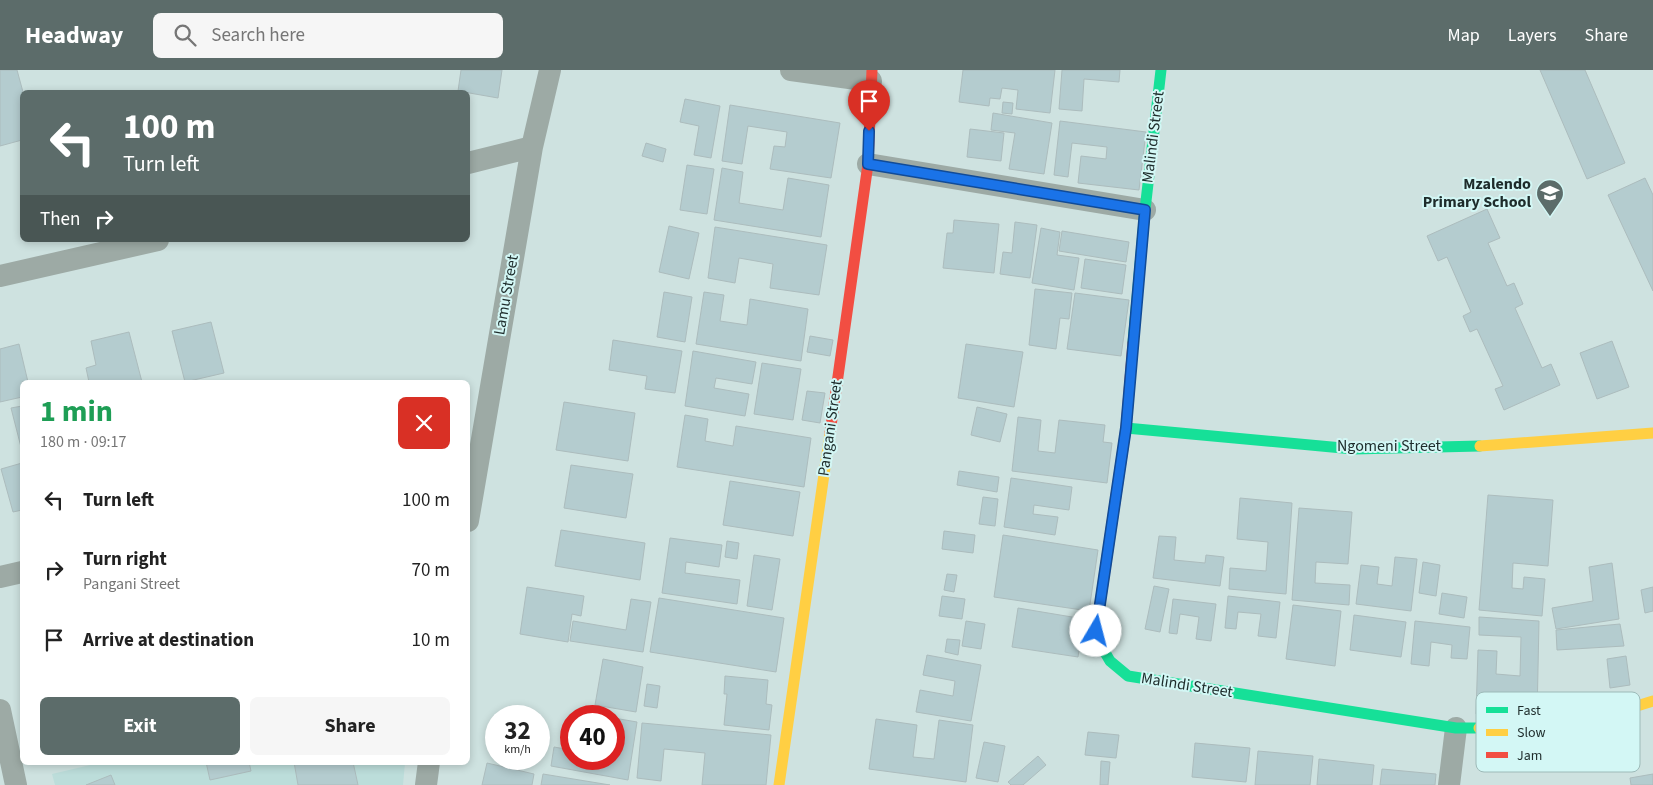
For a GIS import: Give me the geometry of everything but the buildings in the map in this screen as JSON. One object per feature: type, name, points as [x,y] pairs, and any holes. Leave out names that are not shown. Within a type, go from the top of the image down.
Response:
[{"type":"street","name":"Lamu Street","points":[[470,509],[532,147],[550,70]]},
{"type":"street","points":[[791,70],[872,76]]},
{"type":"street","name":"Malindi Street","points":[[1161,70],[1145,210],[1126,428],[1096,631],[1102,650],[1112,665],[1128,676],[1456,728],[1476,728]]},
{"type":"street","name":"Pangani Street","points":[[779,785],[868,164],[872,76]]},
{"type":"street","points":[[470,162],[532,147]]},
{"type":"street","points":[[868,164],[1145,210]]},
{"type":"street","points":[[0,276],[149,242]]},
{"type":"street","name":"Ngomeni Street","points":[[1126,428],[1353,448],[1502,445],[1653,433]]},
{"type":"street","points":[[0,577],[20,572]]},
{"type":"street","name":"Malindi Street","points":[[1640,705],[1653,701]]},
{"type":"street","points":[[0,710],[17,761],[16,785]]},
{"type":"street","points":[[1449,785],[1456,728]]},
{"type":"street","points":[[426,785],[429,765]]},
{"type":"shaded area","points":[[90,765],[405,765],[403,785],[55,785],[52,774]]},
{"type":"traffic: fast","points":[[1133,343],[1145,210],[1161,70]]},
{"type":"traffic: fast","points":[[1126,428],[1353,449],[1480,446]]},
{"type":"traffic: fast","points":[[1103,649],[1110,661],[1128,676],[1456,728],[1476,728]]},
{"type":"traffic: slow","points":[[779,785],[830,433]]},
{"type":"traffic: slow","points":[[1480,446],[1653,433]]},
{"type":"traffic: slow","points":[[1640,705],[1653,701]]},
{"type":"traffic: jam","points":[[830,433],[868,164],[872,70]]},
{"type":"traffic: jam","points":[[1103,649],[1096,631],[1126,428],[1133,343]]},
{"type":"place","name":"Mzalendo Primary School","points":[[1550,217]]},
{"type":"route","points":[[869,131],[868,164],[1145,210],[1126,428],[1096,631]]}]
